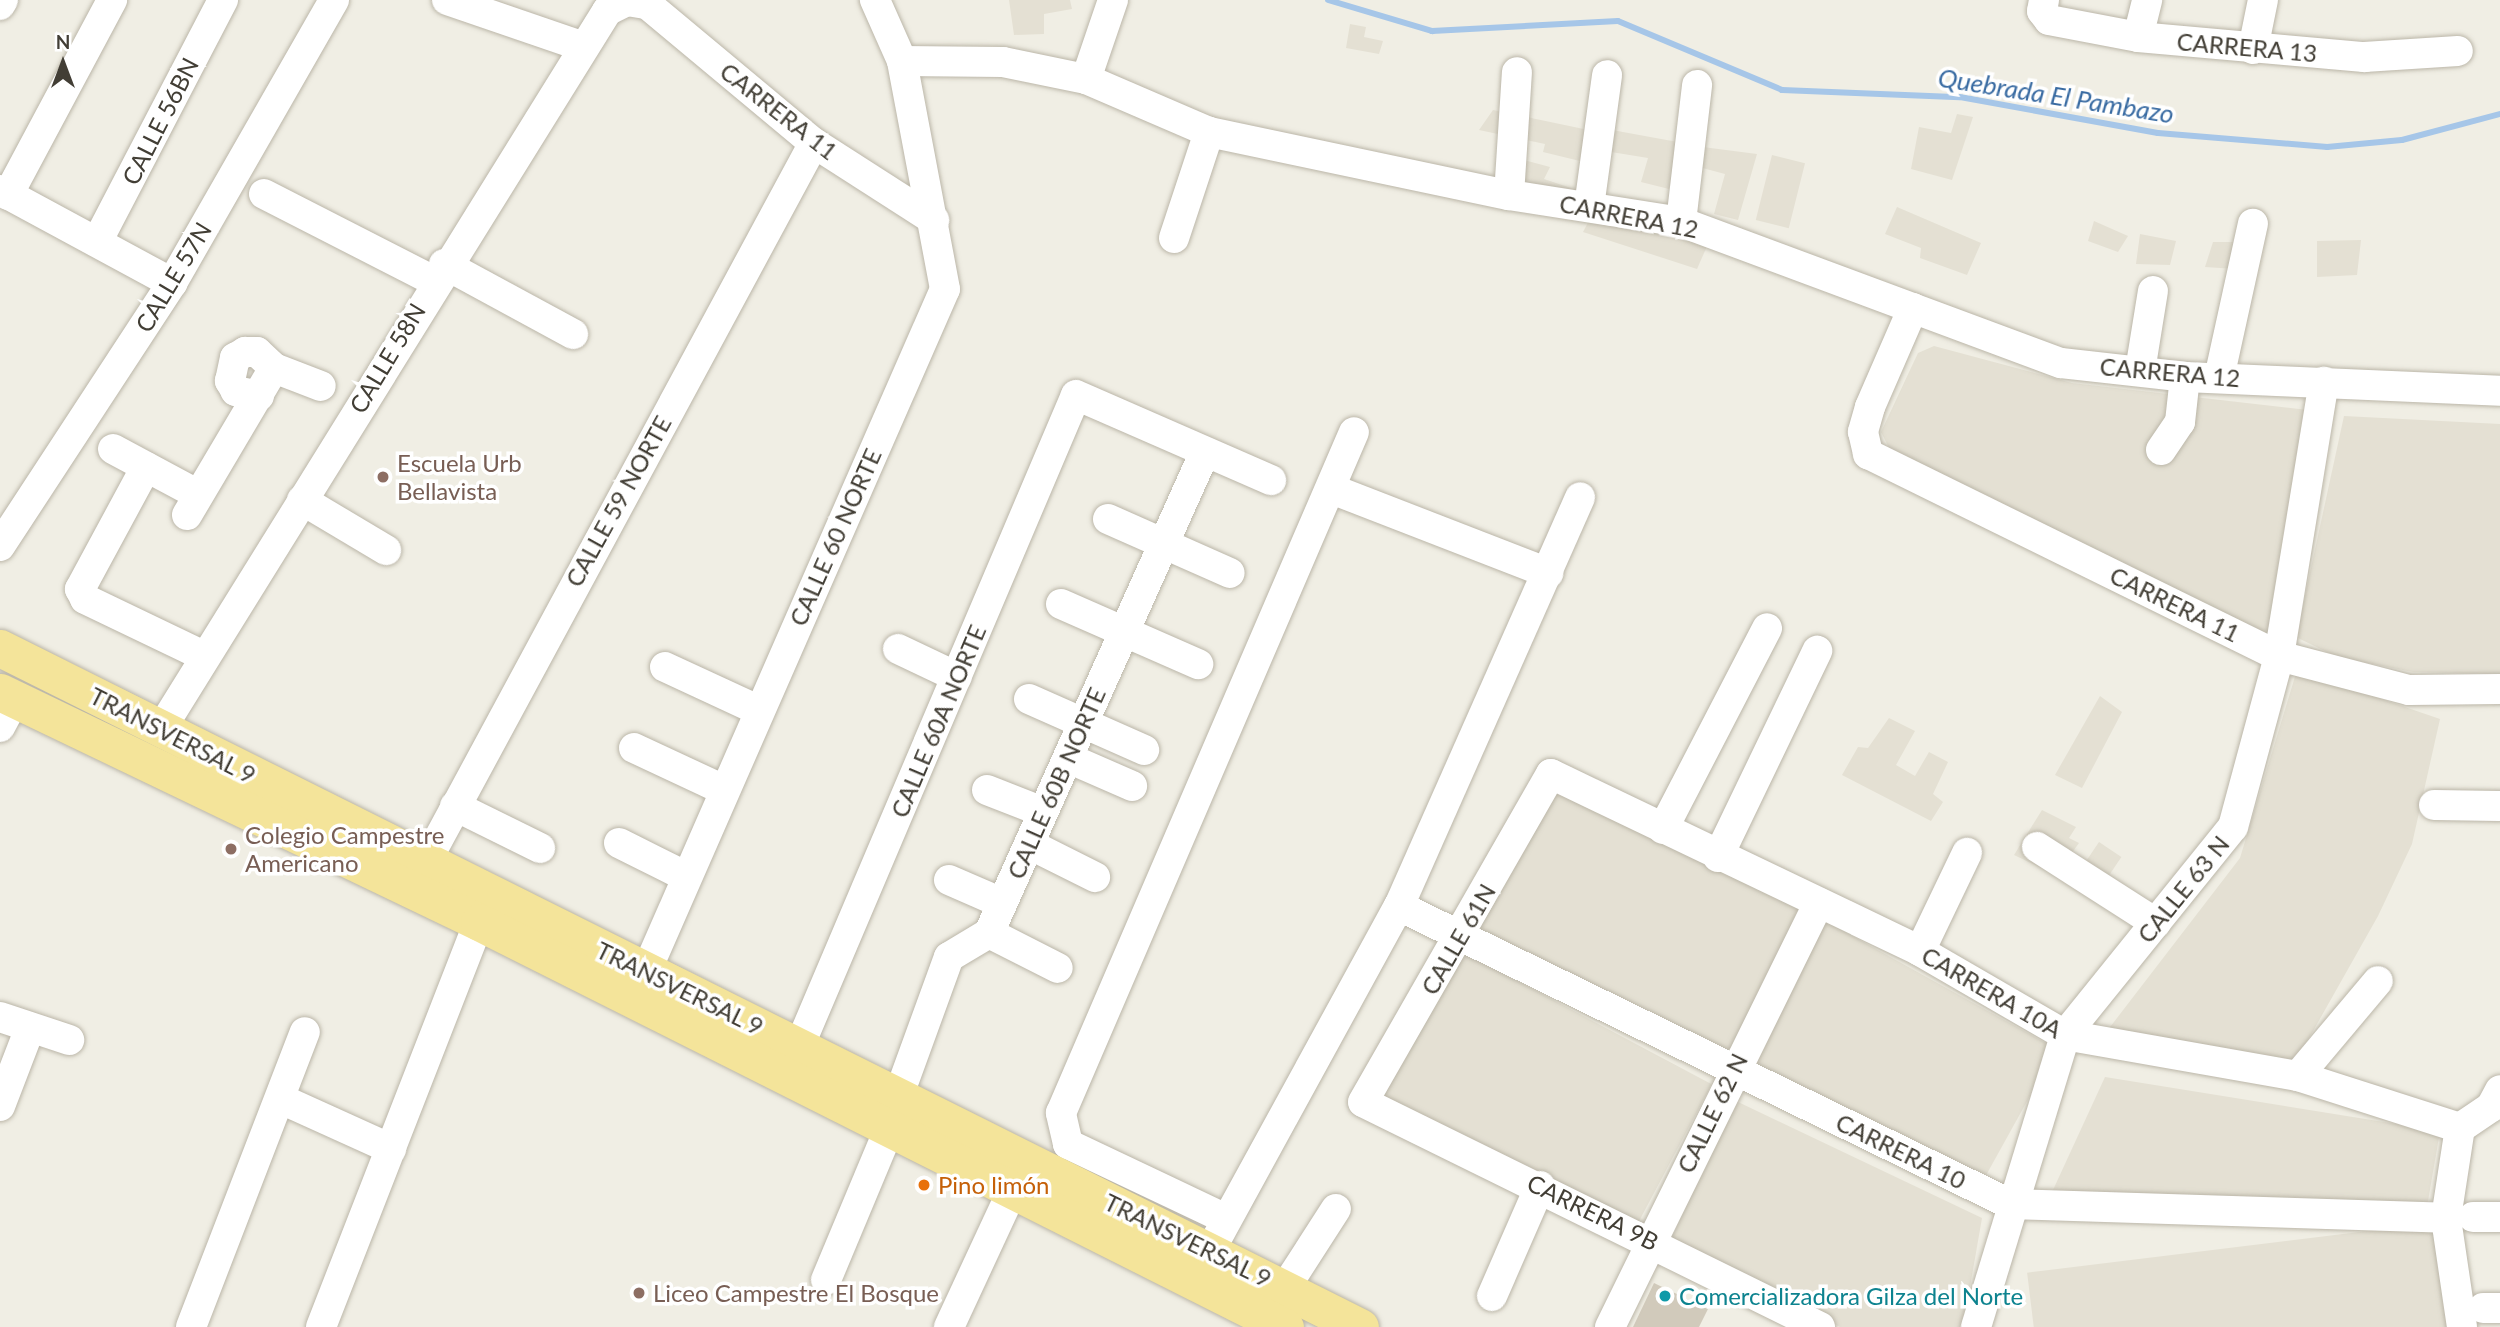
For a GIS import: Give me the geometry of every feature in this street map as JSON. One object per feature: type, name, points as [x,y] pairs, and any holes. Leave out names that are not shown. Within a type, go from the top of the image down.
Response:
[{"type":"main road","name":"TRANSVERSAL 9","points":[[0,648],[426,862],[640,986],[894,1112],[1219,1235],[1286,1288],[1360,1327]]},
{"type":"main road","name":"TRANSVERSAL 9","points":[[5,706],[479,922],[799,1047],[1013,1189],[1285,1327]]},
{"type":"street","points":[[0,5],[3,0]]},
{"type":"street","points":[[112,0],[4,192],[172,283]]},
{"type":"street","name":"CALLE 56BN","points":[[97,242],[223,0]]},
{"type":"street","name":"CALLE 57N","points":[[0,546],[172,283],[334,0]]},
{"type":"street","points":[[447,0],[581,46]]},
{"type":"street","points":[[875,0],[902,61]]},
{"type":"street","points":[[1086,79],[1113,0]]},
{"type":"street","points":[[2138,37],[2147,0]]},
{"type":"street","points":[[2253,49],[2263,0]]},
{"type":"street","name":"CALLE 58N","points":[[161,729],[202,654],[302,500],[439,273],[581,46],[607,11],[627,2]]},
{"type":"street","name":"CARRERA 11","points":[[627,2],[647,4],[814,143],[934,220]]},
{"type":"street","name":"CARRERA 13","points":[[2043,5],[2075,28],[2138,37],[2253,49],[2409,58],[2458,51]]},
{"type":"street","name":"CARRERA 12","points":[[902,61],[1003,62],[1086,79],[1209,132],[1509,195],[1681,222],[2061,363],[2185,377],[2500,391]]},
{"type":"street","name":"CALLE 60 NORTE","points":[[640,986],[758,710],[946,289],[902,61]]},
{"type":"street","points":[[1509,195],[1517,72]]},
{"type":"street","points":[[1589,207],[1606,75]]},
{"type":"street","points":[[1681,222],[1697,85]]},
{"type":"street","points":[[1174,238],[1209,132]]},
{"type":"street","name":"CALLE 59 NORTE","points":[[426,862],[814,143]]},
{"type":"street","points":[[264,194],[573,334]]},
{"type":"street","points":[[2219,378],[2253,224]]},
{"type":"street","points":[[2140,371],[2153,292]]},
{"type":"street","name":"CARRERA 11","points":[[1913,307],[1870,407],[1863,432],[1868,454],[2279,656],[2409,690],[2500,689]]},
{"type":"street","points":[[259,396],[236,391],[229,369],[235,358],[257,352],[274,368],[321,386]]},
{"type":"street","points":[[113,449],[146,467],[192,504],[274,368]]},
{"type":"street","points":[[2161,450],[2180,422],[2185,377]]},
{"type":"street","name":"CALLE 63 N","points":[[1976,1327],[2010,1204],[2065,1035],[2232,827],[2279,656],[2324,382]]},
{"type":"street","name":"CALLE 60A NORTE","points":[[799,1047],[1076,395],[1204,454]]},
{"type":"street","points":[[1354,432],[1334,490],[1061,1113],[1068,1144],[1219,1235],[1399,906],[1580,497]]},
{"type":"street","points":[[1204,454],[1271,480]]},
{"type":"street","name":"CALLE 60B NORTE","points":[[989,933],[1204,454]]},
{"type":"street","points":[[146,467],[80,589],[85,599],[202,654]]},
{"type":"street","points":[[1334,490],[1548,573]]},
{"type":"street","points":[[302,500],[386,550]]},
{"type":"street","points":[[1108,520],[1230,573]]},
{"type":"street","points":[[1061,604],[1198,664]]},
{"type":"street","points":[[1663,830],[1767,628]]},
{"type":"street","points":[[898,649],[957,677]]},
{"type":"street","points":[[1718,856],[1817,651]]},
{"type":"street","points":[[665,667],[758,710]]},
{"type":"street","points":[[1029,699],[1084,720],[1144,750]]},
{"type":"street","points":[[634,748],[724,790]]},
{"type":"street","points":[[1068,758],[1132,786]]},
{"type":"street","name":"CARRERA 10A","points":[[1551,774],[1920,951],[2065,1035],[2298,1076],[2460,1128]]},
{"type":"street","name":"CALLE 61N","points":[[1363,1102],[1551,774]]},
{"type":"street","points":[[987,790],[1043,812]]},
{"type":"street","points":[[2434,804],[2500,806]]},
{"type":"street","points":[[455,806],[540,848]]},
{"type":"street","points":[[619,843],[687,877]]},
{"type":"street","points":[[1029,844],[1095,877]]},
{"type":"street","points":[[2037,847],[2156,923]]},
{"type":"street","points":[[1920,951],[1967,853]]},
{"type":"street","points":[[949,880],[1002,903]]},
{"type":"street","name":"CALLE 62 N","points":[[1610,1327],[1732,1070],[1819,903]]},
{"type":"street","name":"CARRERA 10","points":[[1399,906],[2010,1204],[2473,1217]]},
{"type":"street","points":[[321,1327],[479,922]]},
{"type":"street","points":[[827,1280],[894,1112],[949,957],[989,933],[1058,968]]},
{"type":"street","points":[[2298,1076],[2378,981]]},
{"type":"street","points":[[0,1017],[69,1040]]},
{"type":"street","points":[[0,1106],[30,1028]]},
{"type":"street","points":[[191,1327],[305,1032]]},
{"type":"street","points":[[2482,1314],[2473,1217],[2460,1128],[2491,1107],[2500,1090]]},
{"type":"street","points":[[281,1099],[391,1149]]},
{"type":"street","name":"CARRERA 9B","points":[[1363,1102],[1652,1240],[1820,1327]]},
{"type":"street","points":[[1492,1296],[1539,1186]]},
{"type":"street","points":[[949,1327],[1013,1189]]},
{"type":"street","points":[[1286,1288],[1336,1209]]},
{"type":"shaded area","points":[[1009,0],[1070,0],[1072,9],[1044,14],[1044,34],[1014,35]]},
{"type":"shaded area","points":[[1350,24],[1366,27],[1364,37],[1383,41],[1379,54],[1346,48]]},
{"type":"shaded area","points":[[1493,110],[1598,132],[1588,163],[1543,152],[1545,144],[1479,130]]},
{"type":"shaded area","points":[[1957,114],[1973,117],[1952,180],[1911,169],[1919,127],[1951,133]]},
{"type":"shaded area","points":[[1612,130],[1683,143],[1669,189],[1641,182],[1648,158],[1605,151]]},
{"type":"shaded area","points":[[1695,146],[1757,154],[1738,220],[1714,214],[1725,174],[1695,166]]},
{"type":"shaded area","points":[[1772,155],[1805,163],[1789,228],[1756,220]]},
{"type":"shaded area","points":[[1516,158],[1550,167],[1544,179],[1586,193],[1542,191],[1516,176]]},
{"type":"shaded area","points":[[1897,207],[1981,243],[1967,275],[1920,258],[1921,248],[1885,234]]},
{"type":"shaded area","points":[[1592,215],[1657,223],[1708,244],[1697,269],[1583,232]]},
{"type":"shaded area","points":[[2094,221],[2128,236],[2118,252],[2088,241]]},
{"type":"shaded area","points":[[2140,234],[2176,241],[2170,265],[2136,264]]},
{"type":"shaded area","points":[[2361,240],[2357,275],[2317,277],[2317,241]]},
{"type":"shaded area","points":[[2213,242],[2235,242],[2235,269],[2205,267]]},
{"type":"shaded area","points":[[1934,346],[2072,383],[2308,410],[2271,643],[1889,448],[1881,432],[1918,353]]},
{"type":"shaded area","points":[[2344,416],[2500,424],[2500,674],[2413,672],[2337,657],[2296,637]]},
{"type":"shaded area","points":[[2297,670],[2440,719],[2412,844],[2378,916],[2295,1063],[2107,1031],[2240,858]]},
{"type":"shaded area","points":[[2100,696],[2122,712],[2082,788],[2055,775]]},
{"type":"shaded area","points":[[1889,718],[1915,731],[1896,765],[1915,776],[1929,752],[1948,762],[1933,794],[1943,802],[1931,821],[1842,775],[1858,747],[1868,748]]},
{"type":"shaded area","points":[[1546,777],[1806,910],[1728,1063],[1468,930]]},
{"type":"shaded area","points":[[2042,810],[2076,827],[2069,838],[2079,843],[2056,875],[2014,855]]},
{"type":"shaded area","points":[[2099,842],[2121,857],[2093,899],[2071,883]]},
{"type":"shaded area","points":[[1820,918],[2056,1049],[1976,1194],[1740,1063]]},
{"type":"shaded area","points":[[1461,951],[1712,1084],[1633,1232],[1383,1098]]},
{"type":"shaded area","points":[[2105,1077],[2440,1131],[2426,1213],[2047,1203]]},
{"type":"shaded area","points":[[1736,1101],[1982,1218],[1963,1327],[1840,1327],[1670,1241]]},
{"type":"shaded area","points":[[2440,1222],[2453,1327],[2034,1327],[2027,1273]]},
{"type":"building","name":"Comercializadora Gilza del Norte","points":[[1654,1283],[1708,1309],[1699,1327],[1633,1327]]},
{"type":"waterway","name":"Quebrada El Pambazo","points":[[1328,0],[1432,31],[1618,21],[1782,90],[1960,97],[2158,133],[2327,147],[2402,140],[2500,114]]},
{"type":"place","name":"Escuela Urb Bellavista","points":[[383,477]]},
{"type":"place","name":"Colegio Campestre Americano","points":[[231,849]]},
{"type":"place","name":"Pino limón","points":[[924,1185]]},
{"type":"place","name":"Liceo Campestre El Bosque","points":[[639,1293]]},
{"type":"place","name":"Comercializadora Gilza del Norte","points":[[1665,1296]]}]
